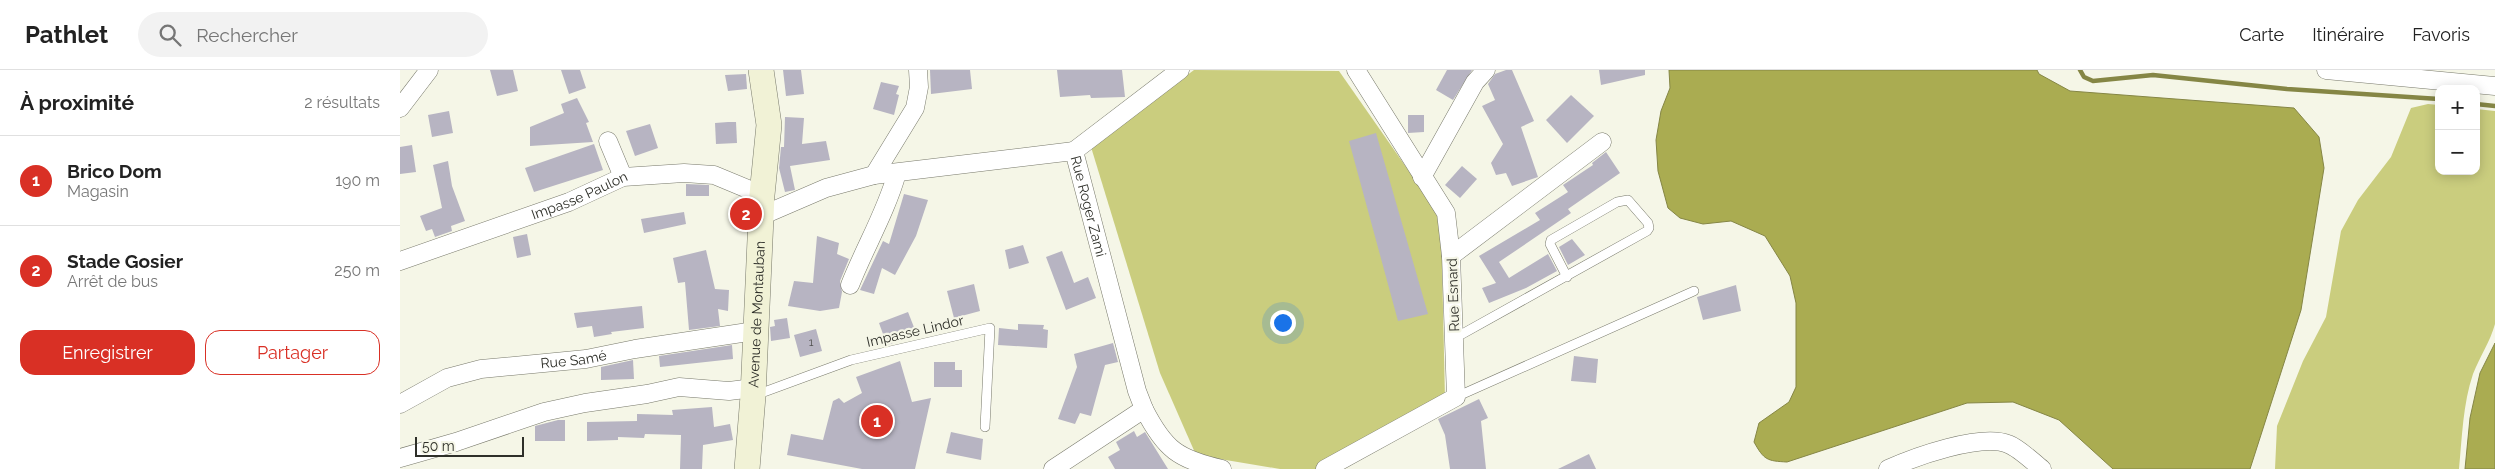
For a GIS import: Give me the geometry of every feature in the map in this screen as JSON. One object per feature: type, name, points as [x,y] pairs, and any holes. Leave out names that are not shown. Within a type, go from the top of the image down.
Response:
[{"type":"main road","name":"Avenue de Montauban","points":[[751,468],[755,331],[762,205],[769,125],[761,70]]},
{"type":"street","points":[[400,108],[429,70]]},
{"type":"street","points":[[874,175],[915,108],[919,93],[918,70]]},
{"type":"street","points":[[1074,151],[1180,70]]},
{"type":"street","name":"Rue Esnard","points":[[1356,70],[1446,213],[1451,256],[1456,396]]},
{"type":"street","points":[[1422,177],[1475,82],[1486,70]]},
{"type":"street","points":[[2326,70],[2495,86]]},
{"type":"street","points":[[608,141],[623,177]]},
{"type":"street","points":[[1451,256],[1602,142]]},
{"type":"street","name":"Rue Roger Zami","points":[[762,205],[874,175],[1074,151],[1144,409],[1171,450],[1188,461],[1222,469]]},
{"type":"street","points":[[850,285],[860,258],[889,201],[897,173]]},
{"type":"street","name":"Impasse Paulon","points":[[400,261],[570,202],[623,177],[684,174],[714,175],[762,205]]},
{"type":"street","name":"Rue Samé","points":[[400,404],[448,378],[481,369],[586,360],[662,345],[755,331]]},
{"type":"street","points":[[400,458],[456,442],[544,412],[585,403],[647,394],[679,387],[753,392]]},
{"type":"street","points":[[1325,469],[1456,396]]},
{"type":"street","points":[[1053,469],[1144,409]]},
{"type":"street","points":[[1888,469],[1943,449],[1988,442],[2008,444],[2042,469]]},
{"type":"lane","points":[[1455,338],[1567,277],[1649,228],[1648,223],[1628,200],[1617,202],[1551,240],[1550,244],[1567,277]]},
{"type":"lane","points":[[1456,396],[1694,291]]},
{"type":"lane","name":"Impasse Lindor","points":[[753,392],[851,360],[990,328],[984,426]]},
{"type":"green space","points":[[1194,70],[1339,71],[1441,217],[1445,400],[1319,469],[1280,469],[1196,455],[1160,373],[1091,147]]},
{"type":"green space","points":[[2428,104],[2435,105],[2435,175],[2480,175],[2480,109],[2495,111],[2495,324],[2473,374],[2467,397],[2459,469],[2275,469],[2277,426],[2303,361],[2326,317],[2341,231],[2358,200],[2391,157],[2411,108]]},
{"type":"shaded area","points":[[1669,70],[2037,70],[2039,74],[2070,91],[2294,108],[2319,137],[2324,168],[2301,310],[2250,469],[2113,469],[2059,420],[2013,402],[1967,403],[1787,462],[1770,460],[1764,456],[1754,442],[1759,423],[1789,402],[1796,387],[1796,303],[1790,276],[1765,236],[1731,221],[1703,224],[1680,218],[1668,208],[1658,171],[1656,140],[1661,111],[1670,88]]},
{"type":"shaded area","points":[[2495,343],[2495,469],[2465,469],[2470,418],[2480,373]]},
{"type":"building","points":[[490,70],[513,70],[518,91],[497,96]]},
{"type":"building","points":[[561,70],[580,70],[586,88],[569,94]]},
{"type":"building","points":[[783,70],[801,70],[804,94],[786,96]]},
{"type":"building","points":[[930,70],[970,70],[972,89],[931,94]]},
{"type":"building","points":[[1057,70],[1122,70],[1125,97],[1091,98],[1090,95],[1060,97]]},
{"type":"building","points":[[1447,70],[1472,70],[1453,100],[1436,90]]},
{"type":"building","points":[[1512,70],[1534,121],[1521,127],[1538,177],[1512,186],[1506,173],[1496,175],[1491,163],[1503,144],[1482,106],[1495,100],[1488,84],[1495,74]]},
{"type":"building","points":[[1599,70],[1645,70],[1645,75],[1601,85]]},
{"type":"building","points":[[746,74],[747,89],[728,91],[725,75]]},
{"type":"building","points":[[881,82],[899,86],[896,94],[899,95],[894,115],[873,109]]},
{"type":"building","points":[[1571,95],[1594,116],[1567,143],[1546,120]]},
{"type":"building","points":[[577,98],[589,122],[586,123],[593,142],[530,146],[530,127],[564,113],[561,104]]},
{"type":"building","points":[[449,111],[453,133],[432,137],[428,115]]},
{"type":"building","points":[[1408,115],[1424,115],[1424,132],[1408,133]]},
{"type":"building","points":[[785,117],[804,118],[802,144],[826,141],[830,160],[790,166],[795,190],[785,192],[779,168],[781,147],[784,147]]},
{"type":"building","points":[[736,122],[737,143],[716,144],[715,123]]},
{"type":"building","points":[[650,124],[658,148],[635,156],[626,131]]},
{"type":"building","points":[[1376,133],[1428,314],[1398,321],[1349,141]]},
{"type":"building","points":[[594,144],[603,170],[534,192],[525,168]]},
{"type":"building","points":[[412,145],[416,172],[400,174],[400,147]]},
{"type":"building","points":[[1606,152],[1620,173],[1568,209],[1571,213],[1499,262],[1509,278],[1548,254],[1557,271],[1526,288],[1489,303],[1482,288],[1496,283],[1479,256],[1540,220],[1535,213],[1568,192],[1563,185],[1593,165],[1592,163]]},
{"type":"building","points":[[448,161],[452,186],[465,221],[451,226],[452,231],[435,237],[432,229],[426,231],[420,216],[442,208],[433,165]]},
{"type":"building","points":[[1462,166],[1477,179],[1460,198],[1445,185]]},
{"type":"building","points":[[686,184],[709,185],[709,196],[686,196]]},
{"type":"building","points":[[904,194],[928,200],[916,236],[895,275],[882,268],[874,294],[860,290],[883,241],[889,244]]},
{"type":"building","points":[[684,212],[686,224],[644,233],[641,219]]},
{"type":"building","points":[[527,234],[531,255],[517,258],[513,237]]},
{"type":"building","points":[[817,236],[839,243],[837,254],[849,259],[840,281],[842,292],[839,308],[820,311],[788,306],[794,281],[813,283]]},
{"type":"building","points":[[1572,239],[1585,255],[1568,265],[1559,247]]},
{"type":"building","points":[[1023,245],[1029,263],[1009,269],[1005,250]]},
{"type":"building","points":[[706,250],[715,289],[729,290],[728,311],[718,309],[720,326],[689,330],[685,282],[678,283],[673,258]]},
{"type":"building","points":[[1062,251],[1074,283],[1088,277],[1096,298],[1066,310],[1046,257]]},
{"type":"building","points":[[974,284],[980,311],[954,318],[947,291]]},
{"type":"building","points":[[1736,285],[1741,311],[1703,320],[1697,297]]},
{"type":"building","points":[[642,306],[644,328],[611,332],[612,334],[594,337],[592,326],[577,328],[574,313]]},
{"type":"building","points":[[908,312],[917,335],[887,345],[879,323]]},
{"type":"building","points":[[787,318],[790,338],[771,341],[770,327],[775,326],[774,320]]},
{"type":"building","points":[[1018,324],[1044,325],[1043,329],[1048,330],[1047,348],[998,345],[999,328],[1018,330]]},
{"type":"building","points":[[816,329],[822,351],[800,357],[794,335]]},
{"type":"building","points":[[1113,343],[1118,362],[1105,365],[1091,416],[1080,413],[1075,424],[1058,419],[1077,367],[1074,354]]},
{"type":"building","points":[[732,345],[733,359],[660,367],[659,356]]},
{"type":"building","points":[[1574,356],[1598,359],[1596,383],[1571,381]]},
{"type":"building","points":[[633,360],[634,379],[601,380],[601,367]]},
{"type":"building","points":[[900,361],[912,402],[931,398],[915,469],[862,469],[787,455],[791,434],[823,440],[833,401],[839,398],[844,403],[862,393],[856,377]]},
{"type":"building","points":[[934,362],[955,362],[955,370],[962,370],[962,387],[934,387]]},
{"type":"building","points":[[1479,399],[1488,418],[1481,421],[1486,469],[1450,469],[1445,435],[1438,419]]},
{"type":"building","points":[[712,407],[714,427],[730,424],[733,440],[703,445],[702,469],[680,469],[681,435],[645,434],[644,438],[618,437],[618,440],[587,441],[587,422],[637,421],[637,414],[673,415],[672,410]]},
{"type":"building","points":[[565,420],[565,441],[535,441],[535,426]]},
{"type":"building","points":[[1134,431],[1137,437],[1145,432],[1168,469],[1115,469],[1108,457],[1120,450],[1116,442]]},
{"type":"building","points":[[951,432],[983,439],[981,460],[946,453]]},
{"type":"building","points":[[1589,454],[1596,469],[1558,469]]},
{"type":"waterway","points":[[2080,70],[2084,77],[2093,81],[2153,75],[2287,89],[2435,99]]},
{"type":"waterway","points":[[2480,104],[2495,106]]},
{"type":"place","name":"Stade Gosier","points":[[746,214]]},
{"type":"place","name":"Brico Dom","points":[[877,421]]}]
